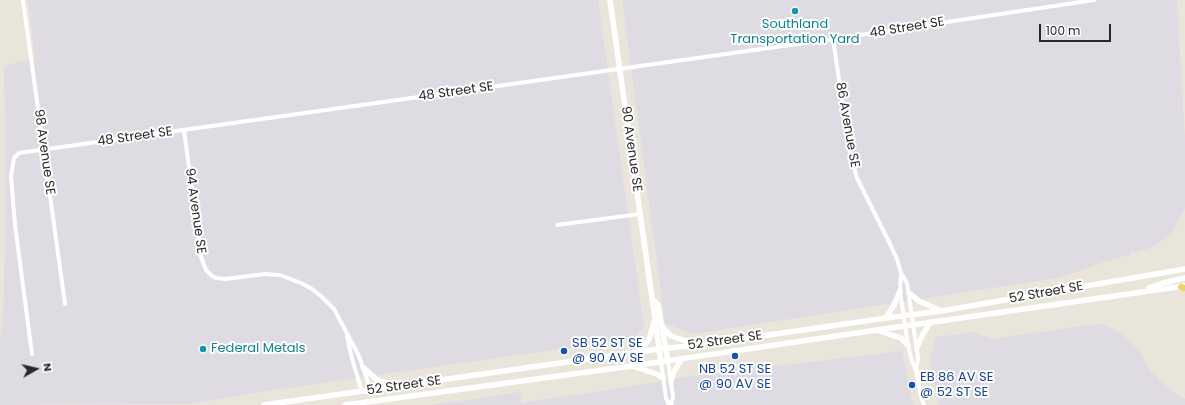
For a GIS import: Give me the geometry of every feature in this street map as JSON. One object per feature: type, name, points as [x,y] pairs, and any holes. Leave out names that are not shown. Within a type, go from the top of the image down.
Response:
[{"type":"main road","name":"90 Avenue SE","points":[[610,0],[661,362]]},
{"type":"main road","name":"52 Street SE","points":[[264,405],[941,311],[1185,269]]},
{"type":"main road","points":[[1142,292],[1163,283],[1185,278]]},
{"type":"main road","name":"52 Street SE","points":[[345,405],[374,403],[392,399],[1184,287]]},
{"type":"main road","points":[[886,318],[900,291]]},
{"type":"main road","points":[[909,293],[919,301],[941,311]]},
{"type":"main road","name":"90 Avenue SE","points":[[652,298],[658,305],[668,361]]},
{"type":"main road","points":[[638,352],[650,337],[654,319]]},
{"type":"main road","points":[[917,347],[924,332],[931,322]]},
{"type":"main road","points":[[663,328],[671,336],[699,345]]},
{"type":"main road","points":[[877,330],[901,338],[908,344]]},
{"type":"main road","points":[[671,382],[674,371],[682,359]]},
{"type":"main road","points":[[632,366],[657,374],[663,378]]},
{"type":"main road","points":[[363,368],[376,379],[395,387]]},
{"type":"main road","name":"94 Avenue SE","points":[[370,391],[374,403]]},
{"type":"main road","name":"94 Avenue SE","points":[[362,392],[365,403]]},
{"type":"main road","points":[[388,405],[392,399]]},
{"type":"street","name":"98 Avenue SE","points":[[23,0],[65,304]]},
{"type":"street","name":"48 Street SE","points":[[32,354],[15,225],[11,176],[14,158],[19,153],[833,39],[1094,0]]},
{"type":"street","name":"86 Avenue SE","points":[[833,39],[850,153],[857,178],[888,240],[897,259],[901,273],[907,283],[917,347],[918,358],[916,370]]},
{"type":"street","name":"94 Avenue SE","points":[[184,130],[201,257],[206,270],[216,278],[225,279],[265,274],[280,275],[301,283],[322,297],[334,309],[359,356],[370,391]]},
{"type":"street","points":[[557,224],[640,214]]},
{"type":"street","name":"86 Avenue SE","points":[[901,273],[900,291],[908,344],[924,405]]},
{"type":"street","name":"94 Avenue SE","points":[[345,330],[362,392]]},
{"type":"street","name":"90 Avenue SE","points":[[668,361],[673,397],[670,405]]},
{"type":"street","name":"90 Avenue SE","points":[[661,362],[666,398],[670,405]]},
{"type":"shaded area","points":[[28,0],[598,0],[644,326],[635,338],[268,391],[190,404],[0,405],[0,337],[3,324],[6,200],[4,66],[35,58]]},
{"type":"shaded area","points":[[622,0],[1177,0],[1185,141],[1184,211],[1173,230],[1153,247],[1134,253],[1134,251],[1131,251],[1132,254],[1057,278],[693,334],[665,323]]},
{"type":"shaded area","points":[[1097,324],[1114,329],[1127,338],[1140,352],[1149,369],[1168,389],[1185,399],[1185,405],[939,405],[930,357],[936,337],[974,332],[991,339]]},
{"type":"shaded area","points":[[902,351],[913,405],[431,405],[520,392],[522,403],[676,378]]},
{"type":"place","name":"Southland Transportation Yard","points":[[795,11]]},
{"type":"place","name":"Federal Metals","points":[[203,349]]},
{"type":"place","name":"SB 52 ST SE @ 90 AV SE","points":[[564,351]]},
{"type":"place","name":"NB 52 ST SE @ 90 AV SE","points":[[735,356]]},
{"type":"place","name":"EB 86 AV SE @ 52 ST SE","points":[[912,385]]}]
